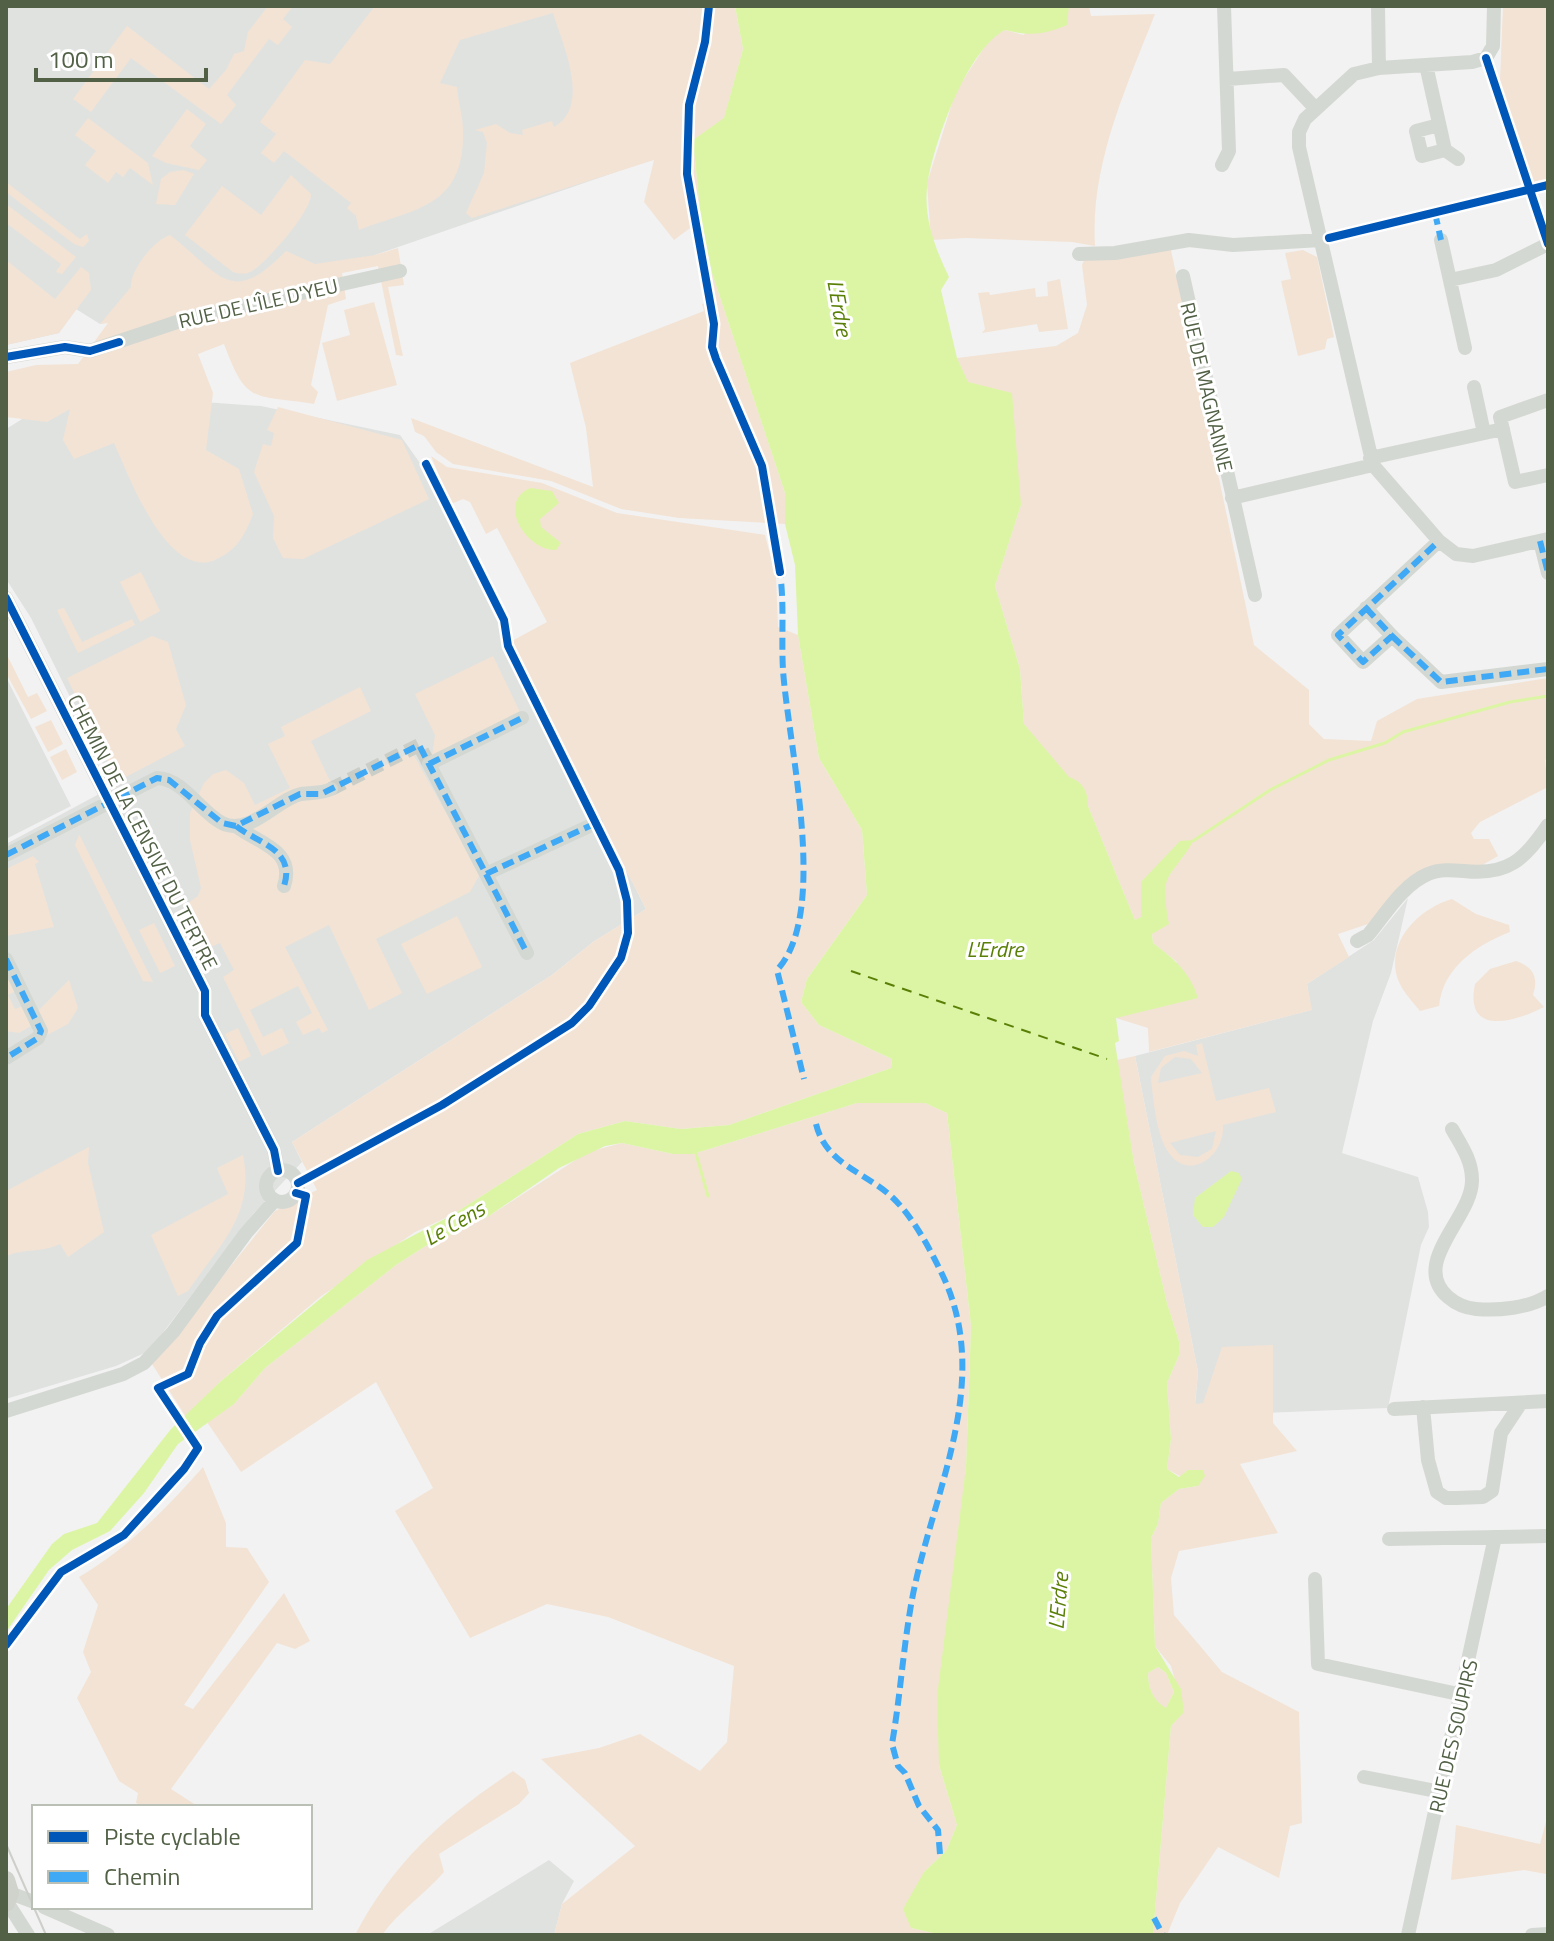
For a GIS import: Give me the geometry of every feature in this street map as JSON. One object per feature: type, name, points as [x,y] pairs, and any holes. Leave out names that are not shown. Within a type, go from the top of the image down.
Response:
[{"type":"street","points":[[1222,165],[1229,151],[1224,6]]},
{"type":"street","points":[[1378,6],[1379,68]]},
{"type":"street","points":[[1494,6],[1493,46],[1486,58],[1472,62],[1379,68],[1349,77],[1302,123],[1298,138],[1371,462],[1439,541],[1456,554],[1467,556],[1544,540],[1548,573]]},
{"type":"street","points":[[1426,65],[1445,150],[1458,159]]},
{"type":"street","points":[[1228,79],[1284,75],[1315,108]]},
{"type":"street","points":[[1439,125],[1416,131],[1422,156],[1445,150]]},
{"type":"street","points":[[1079,254],[1115,253],[1189,240],[1233,245],[1321,240]]},
{"type":"street","points":[[1441,240],[1465,348]]},
{"type":"street","points":[[1450,280],[1496,270],[1548,244]]},
{"type":"street","name":"RUE DE L'ÎLE D'YEU","points":[[6,357],[65,347],[90,351],[189,318],[400,271]]},
{"type":"street","name":"RUE DE MAGNANNE","points":[[1183,276],[1255,595]]},
{"type":"street","points":[[1474,387],[1484,433]]},
{"type":"street","points":[[1548,400],[1500,417],[1515,482],[1548,475]]},
{"type":"street","name":"RUE DE MAGNANNE","points":[[1232,498],[1503,429]]},
{"type":"street","points":[[1392,636],[1363,662],[1338,635],[1439,541]]},
{"type":"street","name":"CHEMIN DE LA CENSIVE DU TERTRE","points":[[6,598],[205,991],[205,1015],[274,1150],[278,1171]]},
{"type":"street","points":[[1366,608],[1441,682],[1548,669]]},
{"type":"street","points":[[522,718],[429,764],[527,953]]},
{"type":"street","points":[[6,855],[150,781],[165,778],[222,823],[236,826],[267,842],[281,856],[288,875],[284,886]]},
{"type":"street","points":[[236,826],[300,794],[321,794],[331,789]]},
{"type":"street","points":[[486,874],[596,823]]},
{"type":"street","points":[[1357,941],[1368,935],[1416,881],[1444,870],[1481,873],[1508,869],[1525,857],[1548,825]]},
{"type":"street","points":[[6,959],[41,1031],[38,1038],[6,1058]]},
{"type":"street","points":[[1452,1129],[1470,1162],[1473,1183],[1437,1256],[1438,1284],[1457,1304],[1471,1309],[1533,1303],[1548,1296]]},
{"type":"street","points":[[6,1411],[111,1379],[144,1363],[173,1332],[246,1233],[275,1200],[291,1199],[298,1187],[292,1173],[278,1171],[267,1184],[275,1200]]},
{"type":"street","points":[[1394,1409],[1548,1401]]},
{"type":"street","points":[[1423,1407],[1428,1460],[1437,1492],[1446,1498],[1483,1497],[1492,1491],[1495,1483],[1501,1433],[1521,1403]]},
{"type":"street","points":[[1389,1539],[1548,1536]]},
{"type":"street","name":"RUE DES SOUPIRS","points":[[1408,1935],[1463,1695],[1495,1537]]},
{"type":"street","points":[[1315,1579],[1318,1664],[1463,1695]]},
{"type":"street","points":[[1364,1777],[1441,1792]]},
{"type":"street","points":[[7,1895],[32,1901]]},
{"type":"street","points":[[7,1895],[28,1935]]},
{"type":"street","points":[[49,1909],[108,1935]]},
{"type":"street","points":[[1532,1935],[1548,1934]]},
{"type":"shaded area","points":[[6,6],[701,6],[677,151],[375,255],[378,265],[100,324],[76,309],[59,333],[6,345]]},
{"type":"shaded area","points":[[268,6],[293,6],[283,19],[292,27],[278,45],[269,39],[227,95],[236,105],[221,124],[131,58],[91,112],[73,99],[127,26],[209,89],[226,70],[234,54],[244,51],[248,32]]},
{"type":"shaded area","points":[[375,6],[735,6],[743,49],[724,119],[693,141],[701,220],[674,240],[644,202],[654,160],[472,218],[466,213],[484,173],[487,143],[483,132],[475,130],[496,124],[510,133],[523,135],[522,130],[552,121],[554,127],[565,117],[571,105],[571,73],[553,13],[460,40],[440,83],[457,87],[463,130],[456,175],[434,201],[359,230],[356,216],[347,208],[351,203],[284,151],[274,163],[261,153],[276,134],[260,122],[305,60],[330,64]]},
{"type":"shaded area","points":[[1068,6],[1089,6],[1091,16],[1155,14],[1112,127],[1104,157],[1098,186],[1095,246],[1072,242],[966,238],[931,240],[927,183],[956,91],[991,37],[1005,30],[1023,35]]},
{"type":"shaded area","points":[[1503,6],[1548,6],[1548,188],[1539,191],[1533,185],[1500,81]]},
{"type":"shaded area","points":[[187,109],[206,124],[190,146],[207,160],[199,170],[166,163],[152,156]]},
{"type":"shaded area","points":[[88,118],[148,163],[153,185],[130,168],[123,177],[116,172],[108,183],[85,165],[96,151],[75,135]]},
{"type":"shaded area","points":[[183,170],[194,174],[175,205],[156,204],[161,179],[170,172]]},
{"type":"shaded area","points":[[291,175],[311,194],[309,202],[288,236],[252,271],[242,274],[233,272],[185,235],[222,186],[261,215]]},
{"type":"shaded area","points":[[6,182],[80,239],[87,234],[89,241],[83,247],[74,244],[6,192]]},
{"type":"shaded area","points":[[6,204],[76,257],[62,274],[56,272],[61,264],[6,223]]},
{"type":"shaded area","points":[[170,235],[215,273],[239,281],[252,278],[286,251],[315,264],[375,255],[398,248],[404,285],[388,287],[403,356],[396,355],[378,266],[342,273],[346,299],[328,305],[311,385],[318,392],[314,404],[265,397],[246,388],[224,344],[198,354],[213,393],[206,450],[239,469],[253,514],[243,536],[229,552],[215,560],[197,562],[181,555],[152,521],[114,443],[74,459],[63,440],[70,409],[47,422],[6,417],[6,372],[36,365],[78,364],[108,323],[100,324],[131,287],[134,272],[144,256]]},
{"type":"shaded area","points":[[1171,250],[1254,645],[1309,690],[1309,724],[1324,739],[1371,741],[1377,721],[1417,699],[1548,678],[1548,758],[1545,760],[1548,787],[1480,822],[1471,833],[1474,839],[1489,839],[1498,856],[1479,867],[1443,866],[1368,924],[1338,934],[1349,957],[1307,984],[1312,1010],[1149,1052],[1148,1028],[1116,1018],[1177,962],[1153,943],[1152,933],[1168,924],[1165,886],[1171,872],[1185,855],[1141,898],[1142,917],[1135,920],[1088,806],[1024,724],[1020,669],[995,586],[1021,505],[957,358],[1056,346],[1078,333],[1087,305],[1082,265],[1085,258]]},
{"type":"shaded area","points":[[1303,250],[1317,257],[1334,337],[1327,339],[1325,349],[1298,356],[1281,281],[1291,279],[1285,253]]},
{"type":"shaded area","points":[[6,260],[55,299],[81,267],[89,273],[91,290],[59,333],[6,345]]},
{"type":"shaded area","points":[[712,273],[785,493],[785,524],[679,518],[621,509],[551,481],[453,464],[436,452],[424,436],[415,432],[411,418],[593,487],[586,428],[570,363],[704,311],[702,304],[707,302],[702,278]]},
{"type":"shaded area","points":[[1060,279],[1068,329],[1039,332],[1037,324],[982,333],[985,329],[978,293],[989,292],[990,295],[1035,288],[1036,297],[1048,296],[1047,282]]},
{"type":"shaded area","points":[[374,302],[397,385],[337,401],[322,343],[350,335],[344,310]]},
{"type":"shaded area","points":[[66,392],[261,406],[400,435],[420,463],[646,909],[593,942],[552,975],[292,1142],[302,1162],[254,1213],[149,1351],[116,1366],[6,1399],[6,844],[114,786],[31,618],[6,579],[6,429]]},
{"type":"shaded area","points":[[278,407],[402,440],[429,499],[303,559],[283,558],[273,538],[274,516],[254,472],[263,444],[271,446],[274,433],[267,430]]},
{"type":"shaded area","points":[[431,456],[447,467],[542,483],[617,513],[765,535],[776,577],[778,627],[798,635],[819,758],[862,830],[867,895],[807,979],[801,1002],[819,1025],[892,1059],[891,1068],[729,1125],[681,1129],[625,1121],[578,1134],[452,1215],[415,1232],[320,1297],[221,1381],[186,1417],[152,1364],[275,1211],[317,1190],[292,1142],[552,975],[593,942],[646,909],[510,642],[547,622],[497,528],[486,534],[470,502],[463,499],[451,504]]},
{"type":"shaded area","points":[[141,572],[160,611],[140,622],[120,582]]},
{"type":"shaded area","points":[[64,608],[82,642],[132,619],[135,625],[78,653],[57,610]]},
{"type":"shaded area","points":[[152,636],[168,642],[186,705],[176,729],[185,746],[118,781],[67,678]]},
{"type":"shaded area","points":[[6,653],[28,697],[37,693],[47,711],[31,719],[6,673]]},
{"type":"shaded area","points":[[493,656],[520,712],[432,756],[435,735],[415,694]]},
{"type":"shaded area","points":[[6,677],[71,806],[6,839]]},
{"type":"shaded area","points":[[360,687],[371,711],[311,741],[329,779],[338,788],[412,752],[480,874],[470,892],[376,939],[402,993],[369,1010],[329,925],[285,947],[328,1030],[322,1033],[319,1028],[303,1035],[296,1022],[312,1013],[298,986],[250,1010],[263,1037],[282,1028],[289,1043],[262,1056],[223,977],[234,970],[220,943],[210,947],[188,903],[198,896],[201,888],[190,840],[190,813],[204,783],[213,774],[226,770],[244,783],[255,805],[290,788],[268,744],[285,736],[281,727]]},
{"type":"shaded area","points":[[51,720],[63,744],[48,752],[35,727]]},
{"type":"shaded area","points":[[66,749],[77,772],[62,780],[50,757]]},
{"type":"shaded area","points":[[79,835],[153,982],[143,981],[75,845]]},
{"type":"shaded area","points":[[33,856],[39,862],[35,864],[54,927],[6,936],[6,869]]},
{"type":"shaded area","points":[[1408,898],[1391,973],[1373,1021],[1342,1153],[1418,1177],[1428,1212],[1429,1227],[1421,1245],[1388,1408],[1194,1416],[1198,1372],[1135,1056],[1311,1010],[1307,984],[1374,940]]},
{"type":"shaded area","points":[[1452,899],[1476,914],[1509,925],[1510,932],[1464,959],[1447,980],[1439,1006],[1420,1011],[1406,994],[1396,973],[1397,948],[1419,917]]},
{"type":"shaded area","points":[[457,916],[482,967],[427,994],[401,944]]},
{"type":"shaded area","points":[[154,923],[175,966],[160,973],[139,930]]},
{"type":"shaded area","points":[[1516,961],[1527,966],[1533,974],[1533,995],[1544,1007],[1507,1020],[1484,1019],[1477,1012],[1474,1001],[1475,984],[1490,969]]},
{"type":"shaded area","points":[[6,970],[16,991],[8,995],[15,1009],[23,1006],[31,1026],[19,1033],[6,1031]]},
{"type":"shaded area","points":[[69,980],[78,1008],[68,1024],[47,1035],[36,1013]]},
{"type":"shaded area","points":[[238,1028],[251,1056],[239,1062],[225,1034]]},
{"type":"shaded area","points":[[1202,1043],[1216,1101],[1269,1088],[1276,1112],[1223,1125],[1222,1137],[1211,1156],[1194,1165],[1184,1165],[1175,1160],[1163,1143],[1151,1077],[1165,1056],[1184,1051],[1198,1056],[1196,1045]],"holes":[[[1175,1057],[1191,1059],[1202,1073],[1158,1083],[1161,1068]],[[1216,1131],[1212,1149],[1198,1157],[1180,1155],[1170,1143]]]},
{"type":"shaded area","points":[[1135,1056],[1198,1372],[1195,1404],[1203,1403],[1222,1347],[1273,1345],[1273,1423],[1297,1451],[1240,1464],[1278,1533],[1179,1551],[1171,1578],[1174,1615],[1222,1672],[1299,1712],[1302,1823],[1290,1826],[1279,1878],[1218,1847],[1180,1903],[1167,1935],[1153,1935],[1171,1726],[1184,1711],[1171,1666],[1155,1646],[1151,1538],[1158,1524],[1161,1503],[1179,1489],[1198,1486],[1167,1469],[1171,1439],[1167,1383],[1180,1353],[1134,1163],[1117,1060]]},
{"type":"shaded area","points":[[857,1103],[925,1103],[947,1113],[971,1326],[966,1467],[939,1765],[957,1825],[946,1851],[924,1872],[911,1928],[942,1935],[554,1935],[562,1904],[635,1846],[541,1759],[599,1748],[640,1734],[700,1771],[727,1742],[734,1666],[608,1617],[547,1604],[470,1638],[395,1511],[433,1488],[376,1382],[241,1472],[207,1422],[234,1404],[265,1368],[396,1265],[424,1247],[489,1216],[588,1152],[622,1143],[673,1154],[693,1154]]},
{"type":"shaded area","points":[[89,1147],[88,1163],[104,1232],[68,1257],[60,1244],[6,1256],[6,1191]]},
{"type":"shaded area","points":[[243,1155],[244,1195],[232,1228],[188,1291],[178,1296],[151,1235],[228,1194],[217,1168]]},
{"type":"shaded area","points":[[203,1467],[226,1523],[226,1547],[247,1548],[269,1582],[184,1705],[193,1709],[284,1593],[310,1641],[295,1649],[277,1643],[171,1789],[196,1805],[140,1805],[136,1803],[138,1793],[119,1781],[77,1698],[91,1672],[83,1652],[98,1605],[79,1577],[114,1554]]},
{"type":"shaded area","points":[[1158,1667],[1166,1673],[1174,1692],[1166,1709],[1152,1694],[1149,1684],[1148,1673]]},
{"type":"shaded area","points":[[513,1771],[525,1780],[529,1793],[519,1804],[439,1854],[444,1872],[382,1935],[355,1935],[386,1885],[423,1842]]},
{"type":"shaded area","points":[[1548,1814],[1548,1892],[1546,1874],[1524,1870],[1451,1880],[1456,1825],[1540,1844]]},
{"type":"shaded area","points":[[549,1860],[574,1881],[562,1904],[554,1935],[427,1935]]},
{"type":"water","name":"L'Erdre","points":[[735,6],[1069,6],[1067,25],[1036,34],[1005,30],[978,56],[945,120],[928,181],[927,206],[935,243],[949,277],[941,290],[957,358],[968,382],[1012,393],[1021,505],[995,586],[1020,669],[1024,724],[1069,777],[1084,788],[1088,806],[1135,920],[1141,917],[1141,882],[1180,841],[1194,840],[1168,878],[1165,894],[1169,924],[1152,934],[1153,943],[1186,973],[1198,998],[1116,1018],[1119,1041],[1115,1043],[1134,1163],[1179,1341],[1180,1353],[1167,1383],[1171,1439],[1167,1469],[1179,1477],[1188,1470],[1203,1470],[1205,1476],[1198,1486],[1179,1489],[1161,1503],[1158,1524],[1151,1538],[1155,1646],[1181,1689],[1184,1712],[1171,1726],[1153,1935],[942,1935],[911,1928],[903,1909],[924,1872],[946,1851],[957,1825],[939,1765],[937,1697],[966,1467],[971,1326],[947,1113],[925,1103],[857,1103],[693,1154],[673,1154],[622,1143],[605,1146],[559,1168],[489,1216],[424,1247],[396,1265],[265,1368],[234,1404],[178,1444],[144,1493],[110,1531],[72,1550],[49,1570],[6,1632],[6,1609],[52,1544],[64,1534],[97,1523],[171,1429],[221,1381],[367,1260],[452,1215],[578,1134],[625,1121],[681,1129],[729,1125],[891,1068],[892,1059],[819,1025],[801,1002],[807,979],[867,895],[862,830],[819,758],[798,635],[795,565],[785,524],[785,493],[712,273],[701,220],[693,140],[724,118],[743,49]],"holes":[[[1158,1667],[1166,1673],[1174,1692],[1166,1708],[1152,1693],[1148,1673]]]},
{"type":"water","points":[[530,488],[552,491],[559,503],[540,519],[541,527],[561,543],[556,550],[535,543],[519,525],[516,504],[520,495]]},
{"type":"water","points":[[1231,1171],[1239,1173],[1242,1179],[1224,1217],[1213,1227],[1203,1227],[1193,1215],[1195,1198]]},
{"type":"waterway","points":[[1193,841],[1270,790],[1329,760],[1385,743],[1403,732],[1510,702],[1548,696]]},
{"type":"waterway","points":[[695,1150],[708,1196]]},
{"type":"ferry route","points":[[851,971],[1107,1059]]},
{"type":"tunnel","points":[[331,789],[419,745],[429,764]]},
{"type":"tram line","points":[[6,1844],[32,1903]]},
{"type":"tram line","points":[[35,1909],[46,1935]]},
{"type":"marked path","points":[[1435,213],[1441,240]]},
{"type":"marked path","points":[[1366,608],[1392,636],[1363,662],[1338,635],[1439,541]]},
{"type":"marked path","points":[[1540,541],[1548,573]]},
{"type":"marked path","points":[[779,566],[783,670],[802,827],[804,870],[801,910],[793,944],[777,970],[804,1079]]},
{"type":"marked path","points":[[1392,636],[1441,682],[1548,669]]},
{"type":"marked path","points":[[429,764],[522,718]]},
{"type":"marked path","points":[[6,855],[157,778],[169,780],[222,823],[236,826],[300,794],[321,794],[419,745],[486,874],[596,823]]},
{"type":"marked path","points":[[236,826],[280,855],[285,863],[284,886]]},
{"type":"marked path","points":[[486,874],[527,953]]},
{"type":"marked path","points":[[6,959],[41,1031],[38,1038],[6,1058]]},
{"type":"marked path","points":[[816,1124],[821,1138],[838,1159],[882,1189],[907,1214],[942,1274],[957,1315],[962,1357],[954,1440],[911,1605],[892,1744],[898,1766],[905,1773],[919,1806],[938,1830],[940,1854]]},
{"type":"marked path","points":[[1154,1918],[1163,1935]]},
{"type":"cycle path","points":[[709,6],[705,42],[689,105],[687,174],[714,324],[712,347],[762,466],[780,572]]},
{"type":"cycle path","points":[[1486,58],[1548,244]]},
{"type":"cycle path","points":[[1329,238],[1548,185]]},
{"type":"cycle path","points":[[6,357],[65,347],[90,351],[119,342]]},
{"type":"cycle path","points":[[298,1183],[442,1105],[572,1023],[589,1006],[621,958],[628,933],[627,901],[619,870],[508,646],[504,620],[426,464]]},
{"type":"cycle path","points":[[6,598],[205,991],[205,1015],[274,1150],[278,1171]]},
{"type":"cycle path","points":[[6,1645],[61,1572],[124,1535],[184,1469],[198,1448],[158,1388],[188,1374],[200,1343],[217,1316],[297,1243],[306,1196],[296,1193]]},
{"type":"water label","name":"Le Cens","points":[[454,1223]]}]
